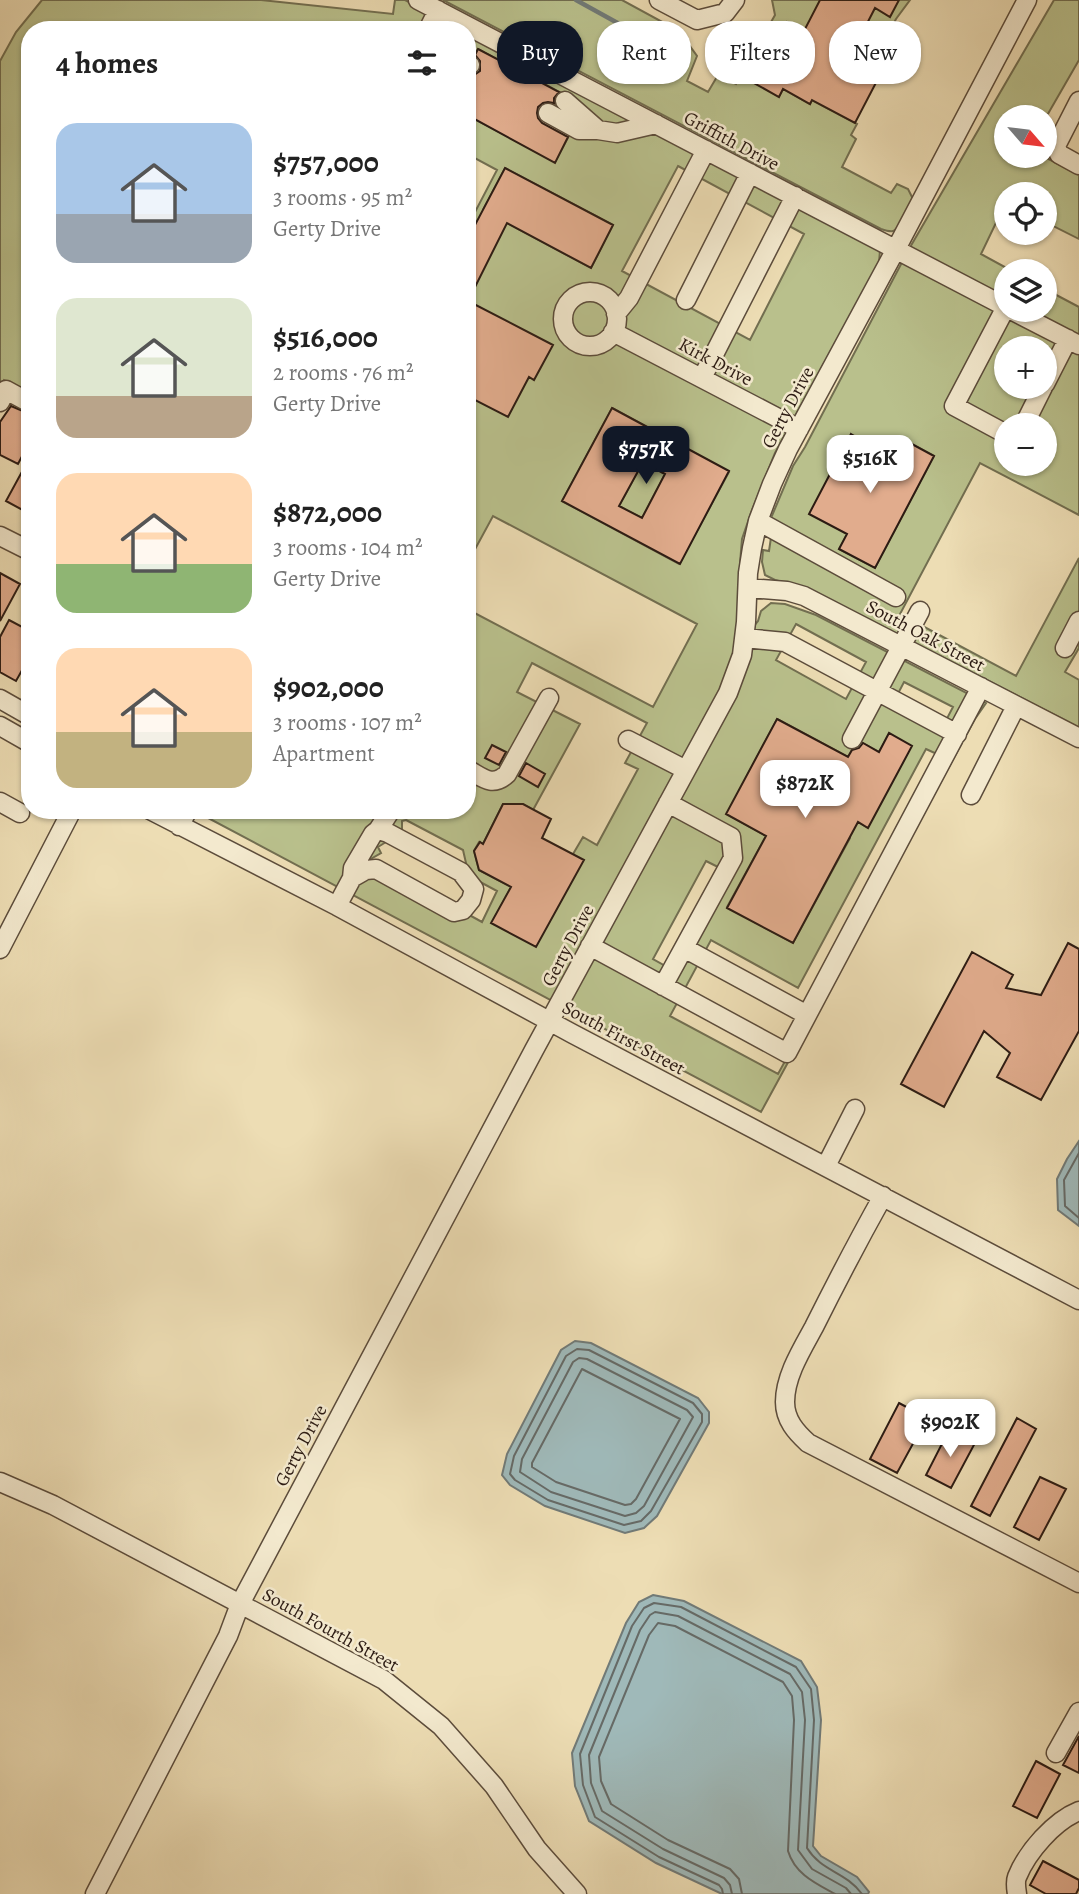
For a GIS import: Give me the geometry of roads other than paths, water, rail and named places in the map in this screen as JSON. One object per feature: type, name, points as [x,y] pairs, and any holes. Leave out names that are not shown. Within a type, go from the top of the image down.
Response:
[{"type":"street","name":"Griffith Drive","points":[[418,0],[459,21]]},
{"type":"street","points":[[659,0],[696,20],[725,13],[736,0]]},
{"type":"street","name":"Gerty Drive","points":[[95,1894],[228,1636],[240,1604],[590,946],[728,693],[742,655],[745,638],[750,560],[758,521],[788,449],[1027,0]]},
{"type":"street","points":[[432,21],[438,10]]},
{"type":"street","name":"Griffith Drive","points":[[476,30],[994,301]]},
{"type":"street","points":[[565,101],[598,130]]},
{"type":"street","points":[[1079,101],[1056,146],[1059,154],[1079,166]]},
{"type":"street","points":[[548,113],[579,130],[617,133],[656,124]]},
{"type":"street","name":"Kirk Drive","points":[[706,150],[614,323],[702,378],[799,429]]},
{"type":"street","points":[[686,300],[751,173]]},
{"type":"street","points":[[702,378],[795,196]]},
{"type":"street","points":[[994,428],[954,406],[998,322]]},
{"type":"street","points":[[1035,322],[1073,342],[1057,366]]},
{"type":"street","points":[[0,402],[6,390],[21,398]]},
{"type":"street","points":[[758,521],[896,597]]},
{"type":"street","points":[[0,536],[21,546]]},
{"type":"street","name":"South Oak Street","points":[[748,588],[787,591],[804,596],[1079,738]]},
{"type":"street","points":[[852,739],[920,611]]},
{"type":"street","points":[[1065,648],[1079,621]]},
{"type":"street","points":[[745,638],[785,642],[957,734]]},
{"type":"street","points":[[590,946],[787,1053],[981,687]]},
{"type":"street","points":[[476,774],[490,782],[499,781],[507,774],[549,698]]},
{"type":"street","points":[[0,699],[21,711]]},
{"type":"street","points":[[971,795],[1016,706]]},
{"type":"street","points":[[0,726],[21,738]]},
{"type":"street","points":[[628,740],[686,770]]},
{"type":"street","points":[[0,802],[20,813]]},
{"type":"street","points":[[663,986],[733,858],[731,837],[668,803]]},
{"type":"street","points":[[0,949],[67,819]]},
{"type":"street","name":"South First Street","points":[[186,819],[337,906],[550,1021],[1079,1300]]},
{"type":"street","points":[[337,906],[352,878],[353,868],[385,819]]},
{"type":"street","points":[[352,878],[366,870],[376,869],[454,912],[463,910],[471,900],[474,889],[461,872],[378,830]]},
{"type":"street","points":[[684,948],[807,1015]]},
{"type":"street","points":[[826,1166],[855,1109]]},
{"type":"street","points":[[883,1196],[827,1299],[788,1381],[785,1403],[788,1419],[796,1433],[808,1443],[1079,1583]]},
{"type":"street","name":"South Fourth Street","points":[[0,1482],[53,1505],[384,1679],[441,1726],[494,1786],[537,1849],[577,1894]]},
{"type":"street","points":[[1056,1753],[1079,1712]]},
{"type":"street","points":[[1017,1894],[1016,1879],[1030,1855],[1066,1816],[1079,1811]]},
{"type":"water","points":[[1079,1141],[1079,1226],[1058,1210],[1057,1179]]},
{"type":"water","points":[[575,1341],[591,1343],[698,1398],[709,1412],[709,1423],[657,1516],[644,1528],[625,1533],[545,1506],[510,1485],[502,1475],[507,1454],[561,1350]]},
{"type":"water","points":[[653,1595],[684,1601],[801,1661],[817,1687],[821,1720],[813,1846],[821,1856],[857,1877],[868,1894],[722,1894],[656,1863],[589,1821],[575,1786],[572,1753],[626,1623],[639,1602]]},
{"type":"waterway","points":[[576,0],[614,21]]}]
